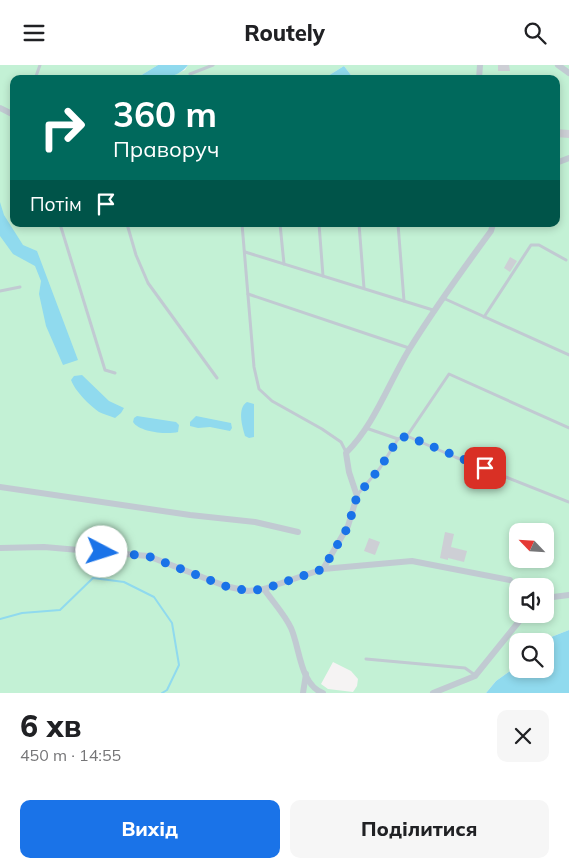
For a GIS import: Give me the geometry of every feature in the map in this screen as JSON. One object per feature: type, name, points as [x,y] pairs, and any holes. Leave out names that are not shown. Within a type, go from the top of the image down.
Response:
[{"type":"street","points":[[558,65],[569,73]]},
{"type":"street","points":[[323,569],[348,527],[357,496],[348,472],[346,453],[359,440],[410,349],[492,227]]},
{"type":"street","points":[[0,487],[190,515],[255,522],[298,533]]},
{"type":"street","points":[[0,548],[44,547],[148,556],[225,586],[248,591],[264,589],[323,569],[412,561],[509,580]]},
{"type":"street","points":[[264,589],[291,628],[306,674],[311,683],[322,693]]},
{"type":"street","points":[[554,597],[569,595]]},
{"type":"street","points":[[433,693],[475,676],[518,623]]},
{"type":"street","points":[[303,693],[306,674]]},
{"type":"lane","points":[[190,74],[213,65]]},
{"type":"lane","points":[[61,227],[105,370],[116,373]]},
{"type":"lane","points":[[128,227],[136,255],[148,283],[217,378]]},
{"type":"lane","points":[[242,227],[254,367],[259,389],[272,401],[341,442],[346,453]]},
{"type":"lane","points":[[280,227],[284,264]]},
{"type":"lane","points":[[319,227],[323,276]]},
{"type":"lane","points":[[359,227],[364,288]]},
{"type":"lane","points":[[398,227],[404,301]]},
{"type":"lane","points":[[484,317],[532,245],[538,245],[566,260]]},
{"type":"lane","points":[[245,252],[435,310]]},
{"type":"lane","points":[[0,291],[20,287]]},
{"type":"lane","points":[[248,293],[410,349]]},
{"type":"lane","points":[[443,298],[569,355]]},
{"type":"lane","points":[[366,428],[398,439],[407,436],[449,374],[569,428]]},
{"type":"lane","points":[[407,436],[569,502]]},
{"type":"lane","points":[[357,496],[380,468],[398,439]]},
{"type":"lane","points":[[366,659],[465,669],[475,676]]},
{"type":"green space","points":[[0,65],[158,65],[142,75],[10,75],[10,227],[560,227],[560,75],[351,75],[344,66],[329,75],[174,75],[185,70],[188,65],[569,65],[569,630],[554,636],[554,633],[509,633],[509,672],[496,681],[486,693],[0,693]],"holes":[[[333,662],[351,671],[358,679],[357,686],[353,692],[328,689],[321,684]]]},
{"type":"water","points":[[158,65],[188,65],[174,75],[142,75]]},
{"type":"water","points":[[344,66],[351,75],[329,75]]},
{"type":"water","points":[[0,202],[10,227],[23,245],[37,251],[78,360],[63,365],[46,326],[39,294],[41,281],[35,266],[13,254],[0,236]]},
{"type":"water","points":[[82,375],[109,401],[124,408],[121,413],[115,418],[99,412],[87,402],[71,380],[74,376]]},
{"type":"water","points":[[247,402],[254,404],[254,437],[249,438],[245,436],[241,417],[242,408]]},
{"type":"water","points":[[137,416],[176,422],[179,425],[178,432],[161,433],[141,428],[133,422]]},
{"type":"water","points":[[196,416],[231,423],[232,428],[230,431],[190,426],[190,422]]},
{"type":"water","points":[[569,630],[569,693],[486,693],[496,681],[509,672],[509,678],[554,678],[554,636]]},
{"type":"building","points":[[498,65],[509,65],[510,71],[498,71]]},
{"type":"building","points":[[560,129],[569,130],[569,138],[560,137]]},
{"type":"building","points":[[510,257],[517,261],[510,272],[504,268]]},
{"type":"building","points":[[445,532],[454,534],[451,547],[467,551],[464,562],[440,558]]},
{"type":"building","points":[[369,538],[380,542],[375,555],[364,551]]},
{"type":"waterway","points":[[0,619],[22,613],[60,610],[93,578],[124,582],[154,597],[172,623],[179,665],[167,690],[162,693]]},
{"type":"route","points":[[102,552],[148,556],[225,586],[248,591],[264,589],[323,569],[348,527],[357,496],[380,468],[398,439],[407,436],[485,468]]}]
